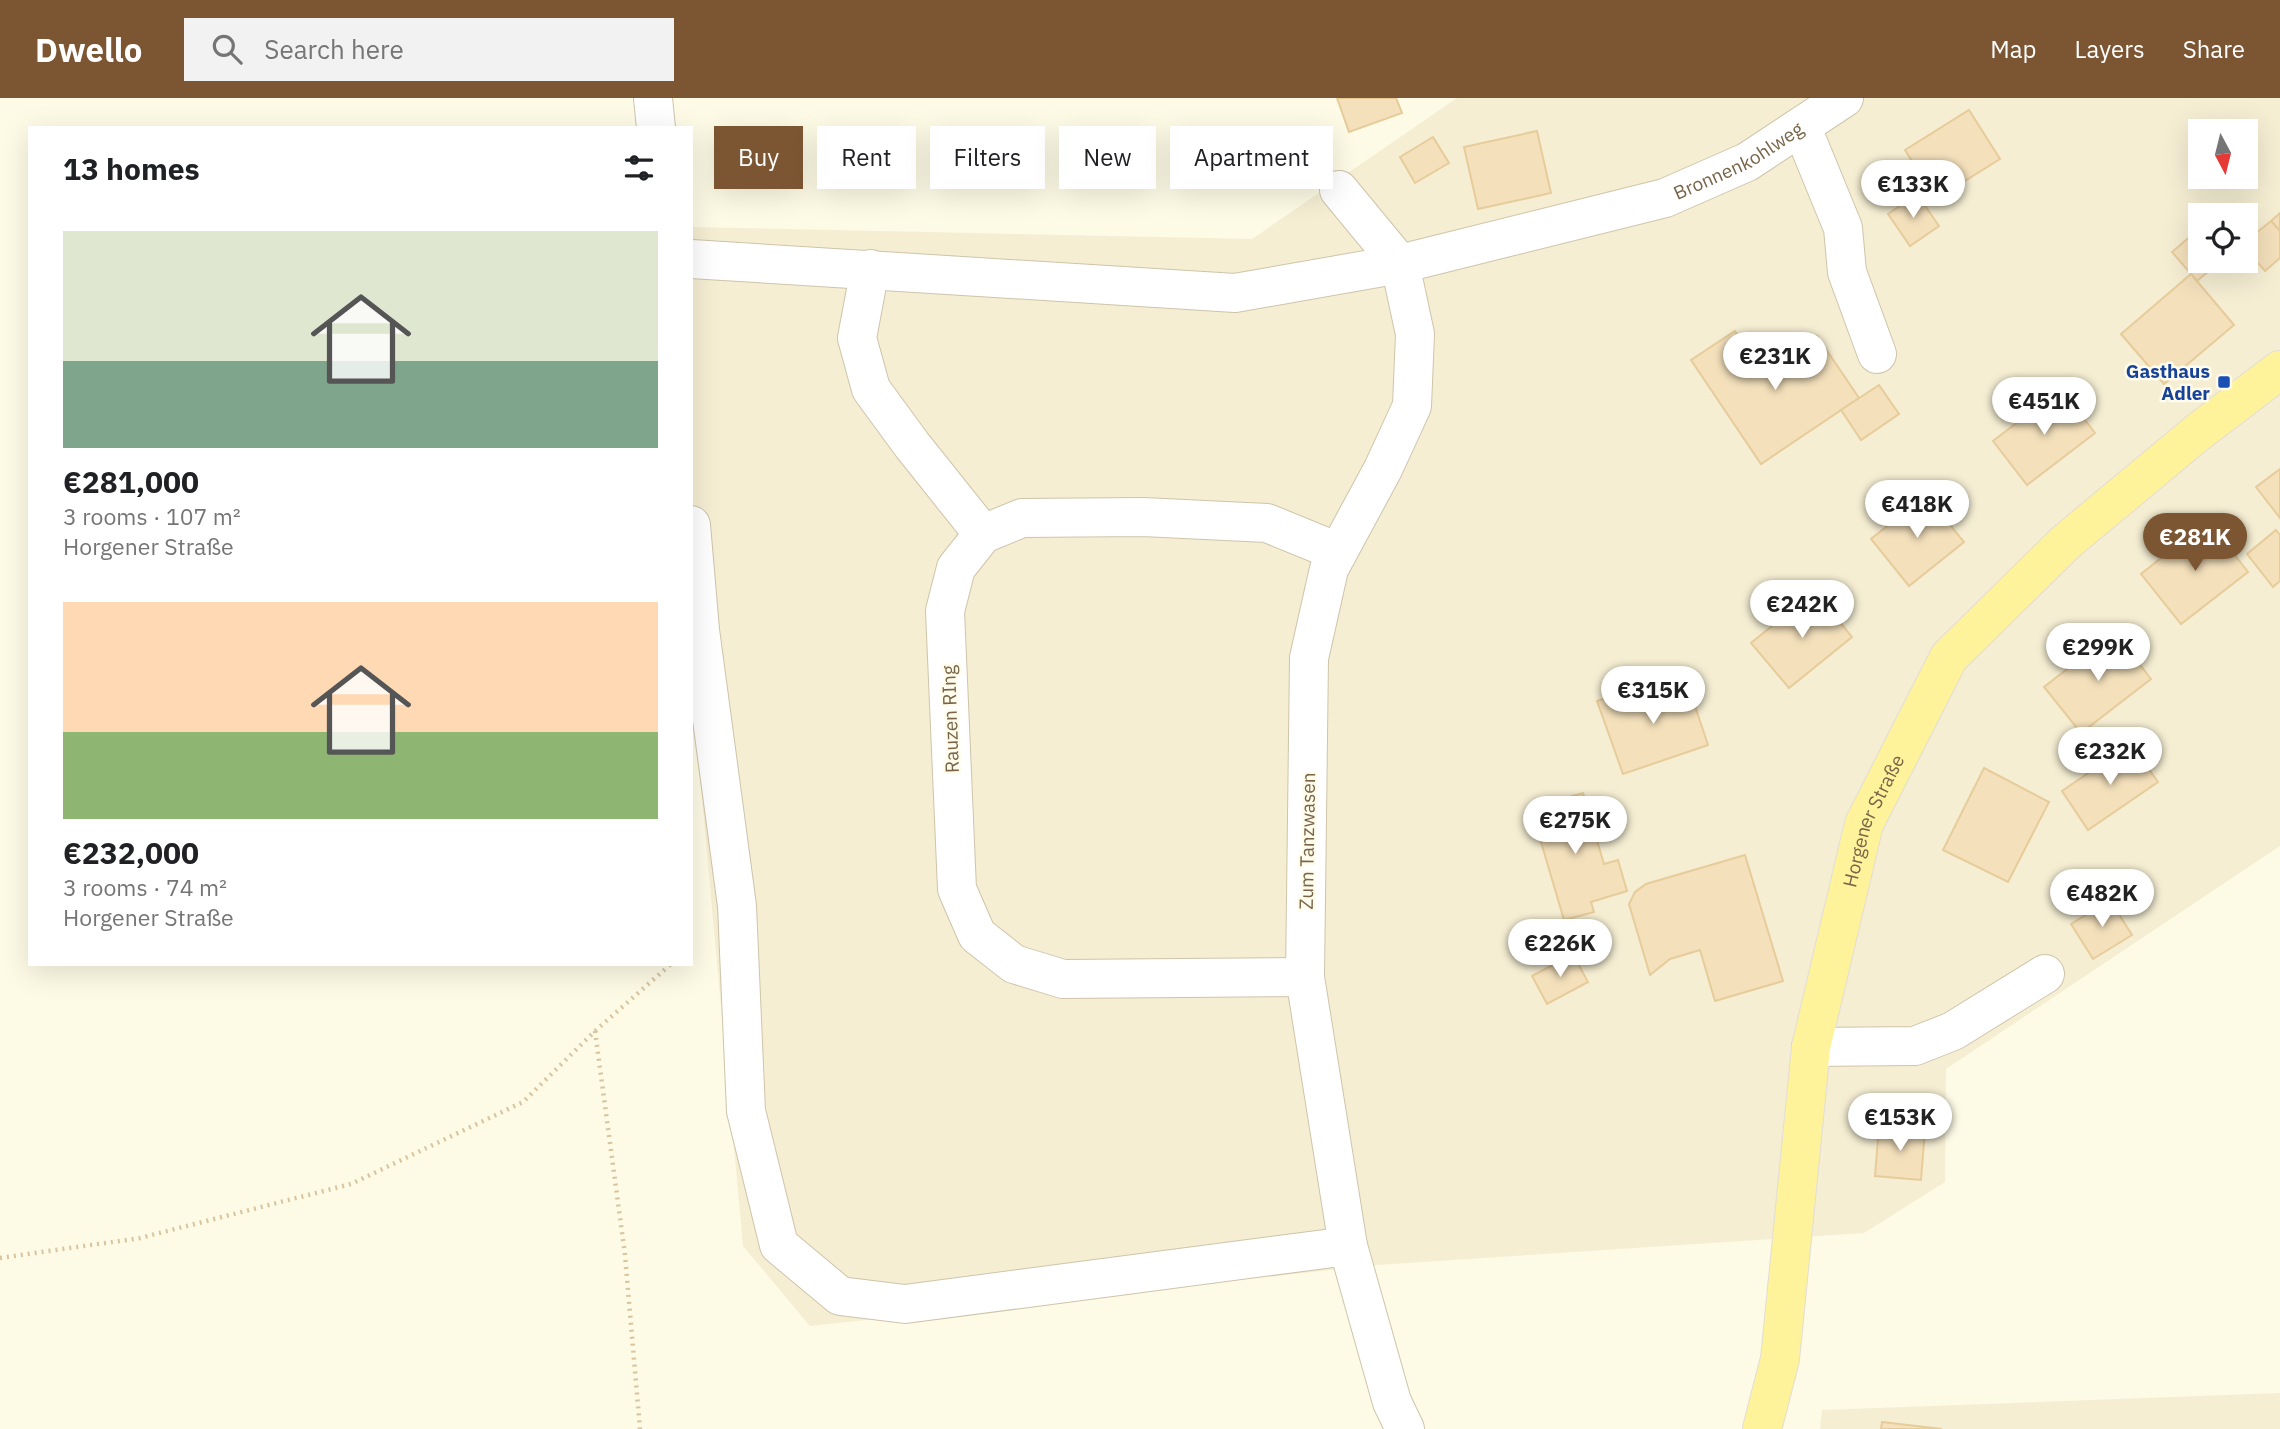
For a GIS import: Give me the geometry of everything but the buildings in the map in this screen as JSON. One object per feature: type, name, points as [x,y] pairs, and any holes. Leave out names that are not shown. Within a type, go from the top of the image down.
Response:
[{"type":"main road","name":"Horgener Straße","points":[[1762,1429],[1780,1359],[1811,1047],[1864,824],[1949,657],[2066,542],[2197,433],[2280,370]]},
{"type":"street","points":[[653,98],[656,126]]},
{"type":"street","name":"Bronnenkohlweg","points":[[693,259],[1236,293],[1400,264],[1665,198],[1747,162],[1844,98]]},
{"type":"street","points":[[1802,128],[1843,228],[1847,272],[1877,354]]},
{"type":"street","points":[[1339,190],[1400,264]]},
{"type":"street","name":"Zum Tanzwasen","points":[[1400,264],[1415,334],[1412,407],[1383,469],[1329,569],[1309,658],[1305,977],[1348,1246],[1392,1402],[1405,1429]]},
{"type":"street","points":[[870,270],[857,338],[872,389],[912,445],[983,534]]},
{"type":"street","name":"Rauzen RIng","points":[[1305,977],[1063,979],[1014,964],[977,935],[957,889],[945,611],[956,568],[983,534],[1022,518],[1143,517],[1267,523],[1338,552]]},
{"type":"street","points":[[693,548],[700,630],[737,906],[746,1111],[779,1245],[839,1296],[905,1304],[1348,1246]]},
{"type":"street","points":[[1811,1047],[1915,1046],[1953,1031],[2045,974]]},
{"type":"path","points":[[0,1258],[140,1238],[351,1184],[523,1102],[595,1031],[669,966]]},
{"type":"path","points":[[595,1031],[625,1255],[640,1429]]},
{"type":"shaded area","points":[[1457,98],[2280,98],[2280,846],[1946,1069],[1945,1182],[1864,1233],[1377,1265],[810,1326],[743,1246],[693,701],[693,227],[1252,239],[1325,189],[1333,189],[1333,183]]},
{"type":"shaded area","points":[[2280,1393],[2280,1429],[1820,1429],[1822,1410]]},
{"type":"place","name":"Gasthaus Adler","points":[[2224,382]]}]
